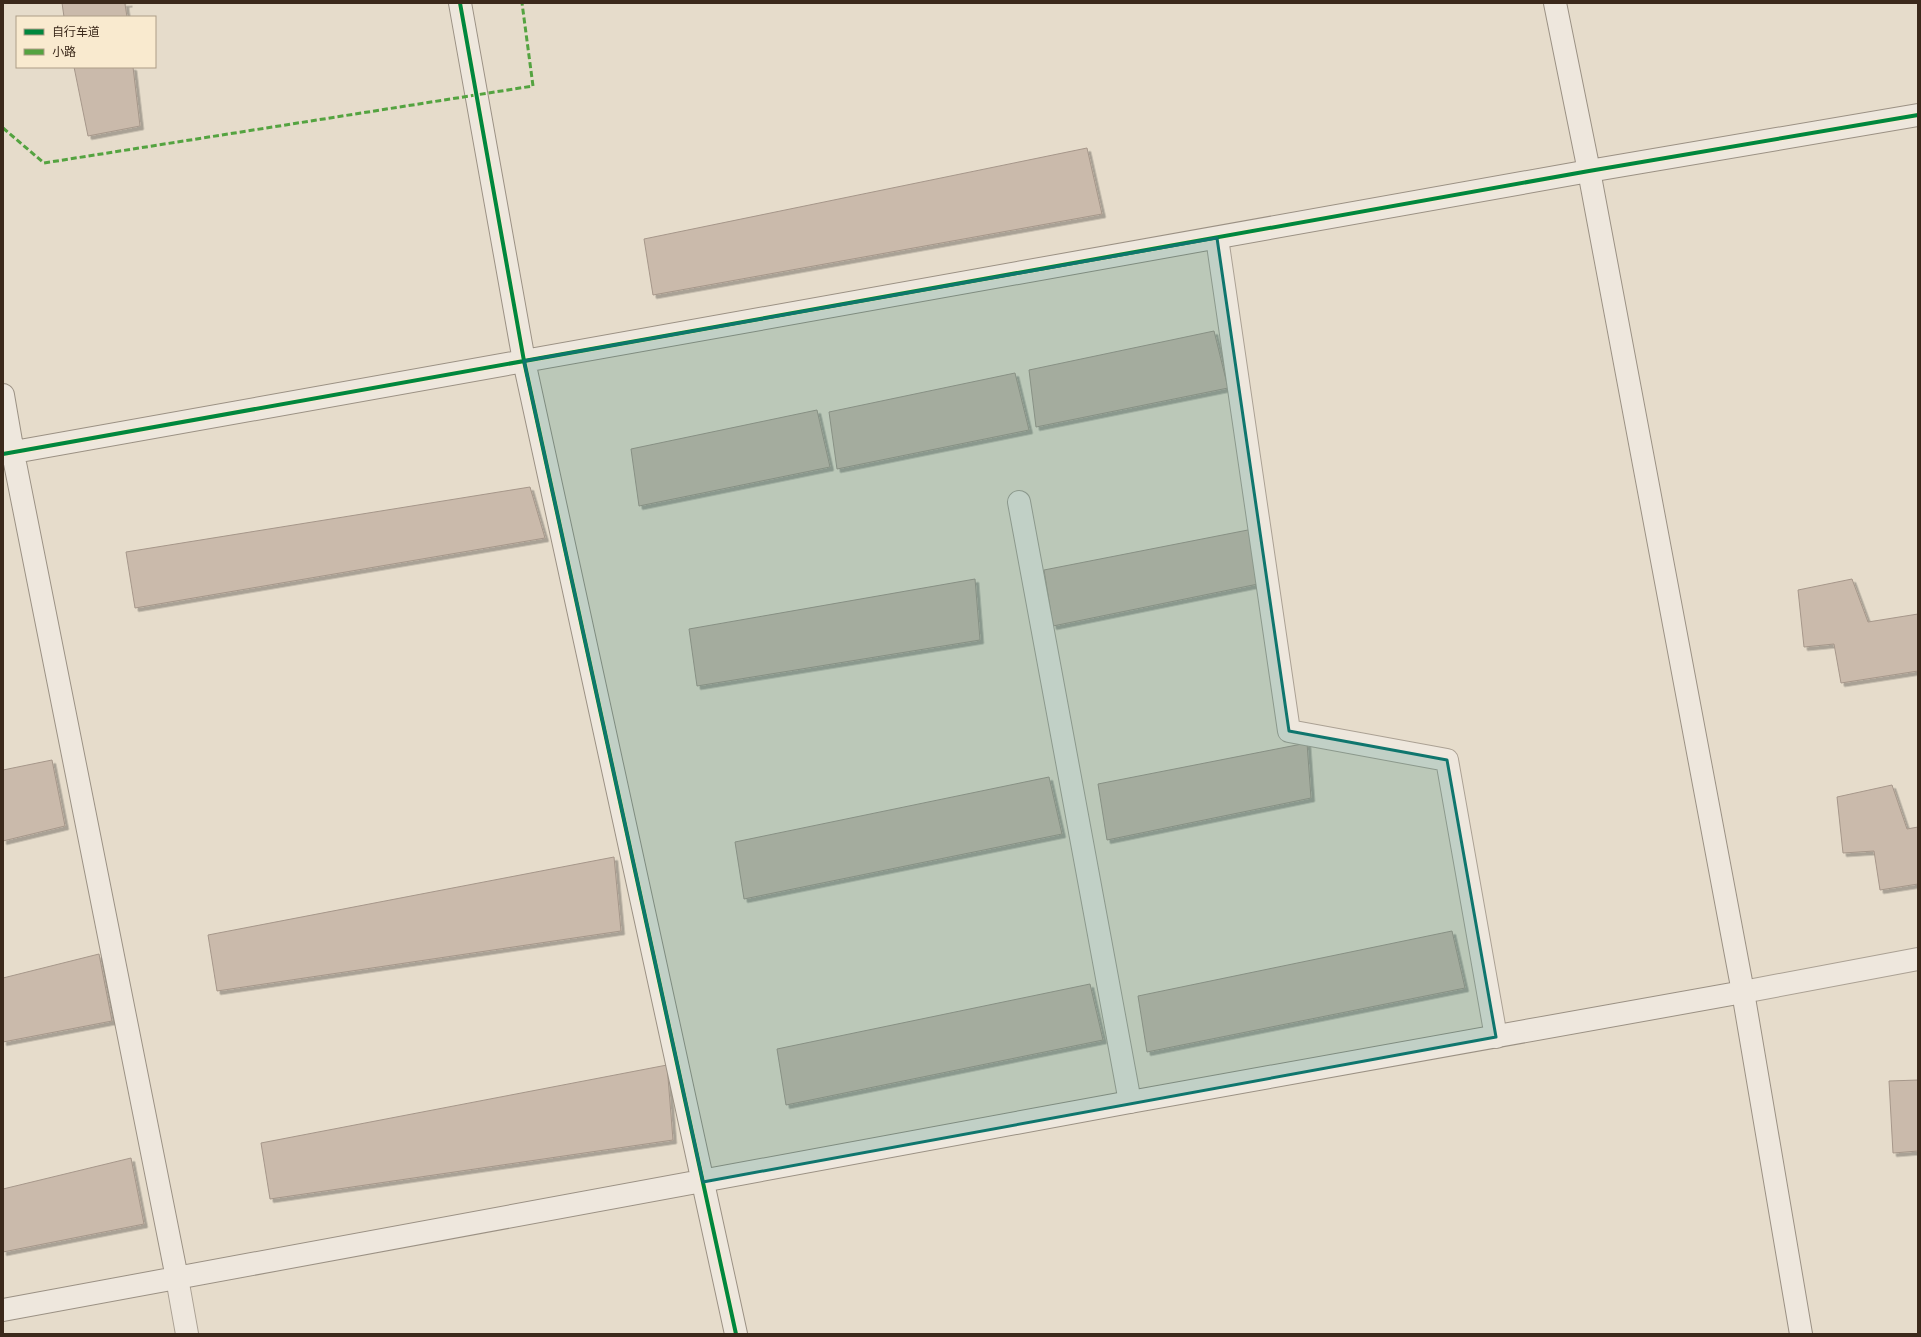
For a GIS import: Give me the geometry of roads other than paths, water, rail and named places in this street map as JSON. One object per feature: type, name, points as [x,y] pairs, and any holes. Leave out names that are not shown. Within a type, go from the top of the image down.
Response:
[{"type":"street","points":[[460,3],[524,362],[736,1334]]},
{"type":"street","points":[[1555,3],[1590,171],[1743,992],[1801,1334]]},
{"type":"street","points":[[8,453],[1590,171],[1918,115]]},
{"type":"street","points":[[1217,238],[1289,731],[1446,760],[1496,1037]]},
{"type":"street","points":[[3,395],[8,453],[177,1278],[187,1334]]},
{"type":"street","points":[[1019,502],[1130,1102]]},
{"type":"street","points":[[3,1310],[1130,1102],[1496,1037],[1918,959]]}]
